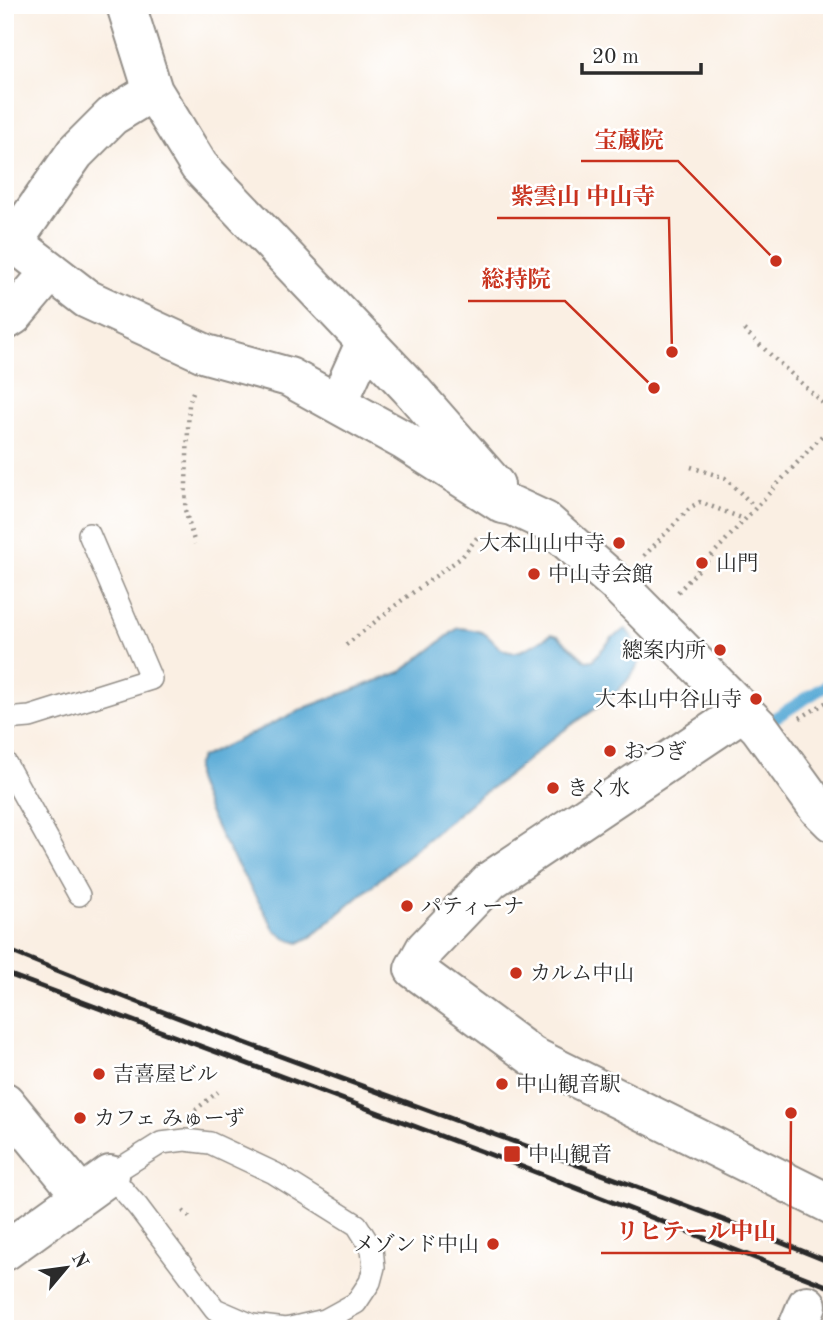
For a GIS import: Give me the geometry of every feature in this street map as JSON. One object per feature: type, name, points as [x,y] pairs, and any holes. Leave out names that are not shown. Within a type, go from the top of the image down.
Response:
[{"type":"street","points":[[126,5],[153,91],[200,166],[366,341],[508,505]]},
{"type":"street","points":[[153,91],[112,116],[75,153],[9,238],[87,299],[206,354],[289,377],[403,440],[508,505],[545,521],[617,584],[759,727],[818,808],[832,822]]},
{"type":"street","points":[[5,321],[13,316],[51,271]]},
{"type":"street","points":[[338,403],[366,341]]},
{"type":"street","points":[[743,712],[491,880],[425,949],[414,969],[532,1056],[832,1205]]},
{"type":"street","points":[[5,1102],[95,1185],[5,1251]]},
{"type":"lane","points":[[5,719],[30,717],[151,678],[89,534]]},
{"type":"lane","points":[[5,762],[79,895]]},
{"type":"lane","points":[[185,1140],[210,1143],[274,1173],[358,1225],[372,1250],[374,1267],[370,1282],[356,1303],[326,1320],[286,1329],[252,1327],[215,1309],[138,1207],[95,1185],[161,1143],[185,1140]]},
{"type":"path","points":[[744,330],[832,412]]},
{"type":"path","points":[[195,544],[185,510],[189,403],[206,354]]},
{"type":"path","points":[[677,593],[832,425]]},
{"type":"path","points":[[691,467],[725,478],[753,505]]},
{"type":"path","points":[[617,584],[691,507],[700,502],[744,519]]},
{"type":"path","points":[[346,645],[462,557],[508,505]]},
{"type":"path","points":[[195,1110],[218,1092]]},
{"type":"water","points":[[458,628],[482,632],[499,647],[511,652],[526,649],[552,634],[558,636],[586,661],[593,660],[613,637],[626,629],[644,653],[627,681],[616,693],[479,796],[311,937],[299,943],[285,938],[275,930],[208,810],[196,780],[196,766],[200,758],[307,707],[401,672]]},
{"type":"waterway","points":[[773,719],[832,682]]},
{"type":"railway","points":[[5,949],[211,1030],[626,1183],[832,1263]]},
{"type":"railway","points":[[5,973],[502,1159],[832,1288]]},
{"type":"place","name":"宝蔵院","points":[[776,261]]},
{"type":"place","name":"紫雲山 中山寺","points":[[672,352]]},
{"type":"place","name":"総持院","points":[[654,388]]},
{"type":"place","name":"大本山山中寺","points":[[619,543]]},
{"type":"place","name":"山門","points":[[702,563]]},
{"type":"place","name":"中山寺会館","points":[[534,574]]},
{"type":"place","name":"總案内所","points":[[720,650]]},
{"type":"place","name":"大本山中谷山寺","points":[[756,699]]},
{"type":"place","name":"おつぎ","points":[[610,751]]},
{"type":"place","name":"きく水","points":[[553,788]]},
{"type":"place","name":"パティーナ","points":[[407,906]]},
{"type":"place","name":"カルム中山","points":[[516,973]]},
{"type":"place","name":"吉喜屋ビル","points":[[99,1074]]},
{"type":"place","name":"中山観音駅","points":[[502,1084]]},
{"type":"place","name":"リヒテール中山","points":[[791,1113]]},
{"type":"place","name":"カフェ みゅーず","points":[[80,1118]]},
{"type":"place","name":"中山観音","points":[[512,1154]]},
{"type":"place","name":"メゾンド中山","points":[[493,1244]]}]
